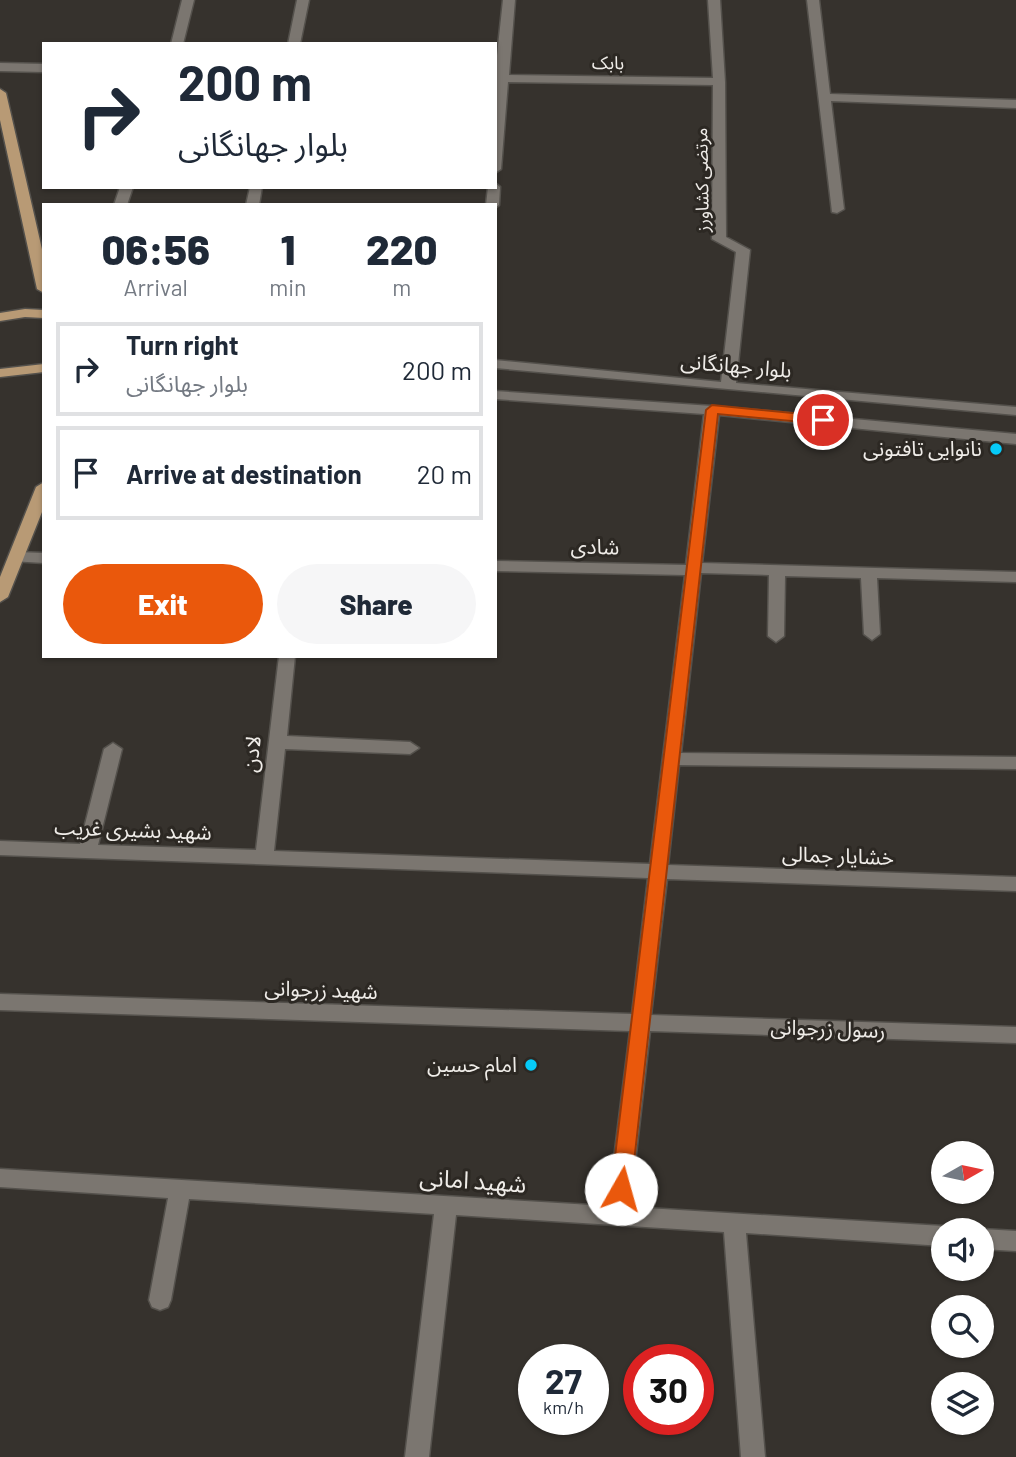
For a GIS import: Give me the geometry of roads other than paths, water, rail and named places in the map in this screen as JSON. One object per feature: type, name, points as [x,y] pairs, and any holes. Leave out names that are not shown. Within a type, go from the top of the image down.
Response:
[{"type":"main road","points":[[0,93],[37,227],[42,271]]},
{"type":"main road","points":[[0,317],[25,313],[42,314]]},
{"type":"main road","points":[[0,373],[42,368]]},
{"type":"main road","points":[[0,597],[42,492]]},
{"type":"street","points":[[178,42],[188,0]]},
{"type":"street","points":[[294,42],[303,0]]},
{"type":"street","points":[[497,124],[499,78],[509,0]]},
{"type":"street","points":[[714,0],[719,82]]},
{"type":"street","points":[[813,0],[837,209]]},
{"type":"street","points":[[0,67],[42,68]]},
{"type":"street","name":"بابک","points":[[499,78],[719,82]]},
{"type":"street","name":"مرتضی کشاورز","points":[[719,82],[719,239],[743,250],[728,387]]},
{"type":"street","points":[[823,97],[1016,104]]},
{"type":"street","name":"بلوار جهانگانی","points":[[497,364],[1016,411]]},
{"type":"street","points":[[497,395],[712,410],[1016,439]]},
{"type":"street","points":[[618,1216],[712,410]]},
{"type":"street","points":[[17,557],[42,558]]},
{"type":"street","name":"شادی","points":[[497,566],[1016,577]]},
{"type":"street","points":[[776,636],[777,570]]},
{"type":"street","points":[[869,573],[873,634]]},
{"type":"street","name":"لادن","points":[[264,858],[287,658]]},
{"type":"street","points":[[276,742],[410,748]]},
{"type":"street","points":[[87,851],[113,749]]},
{"type":"street","points":[[672,759],[1016,764]]},
{"type":"street","name":"شهید بشیری غریب","points":[[0,848],[659,873]]},
{"type":"street","name":"خشایار جمالی","points":[[659,873],[1016,884]]},
{"type":"street","name":"شهید زرجوانی","points":[[0,1002],[641,1024]]},
{"type":"street","name":"رسول زرجوانی","points":[[641,1024],[1016,1035]]},
{"type":"street","name":"شهید امانی","points":[[0,1178],[931,1235]]},
{"type":"street","points":[[160,1300],[180,1189]]},
{"type":"street","points":[[417,1457],[446,1206]]},
{"type":"street","points":[[734,1223],[753,1457]]},
{"type":"street","points":[[994,1240],[1016,1241]]},
{"type":"place","name":"نانوایی تافتونی","points":[[996,449]]},
{"type":"place","name":"امام حسین","points":[[531,1065]]}]
